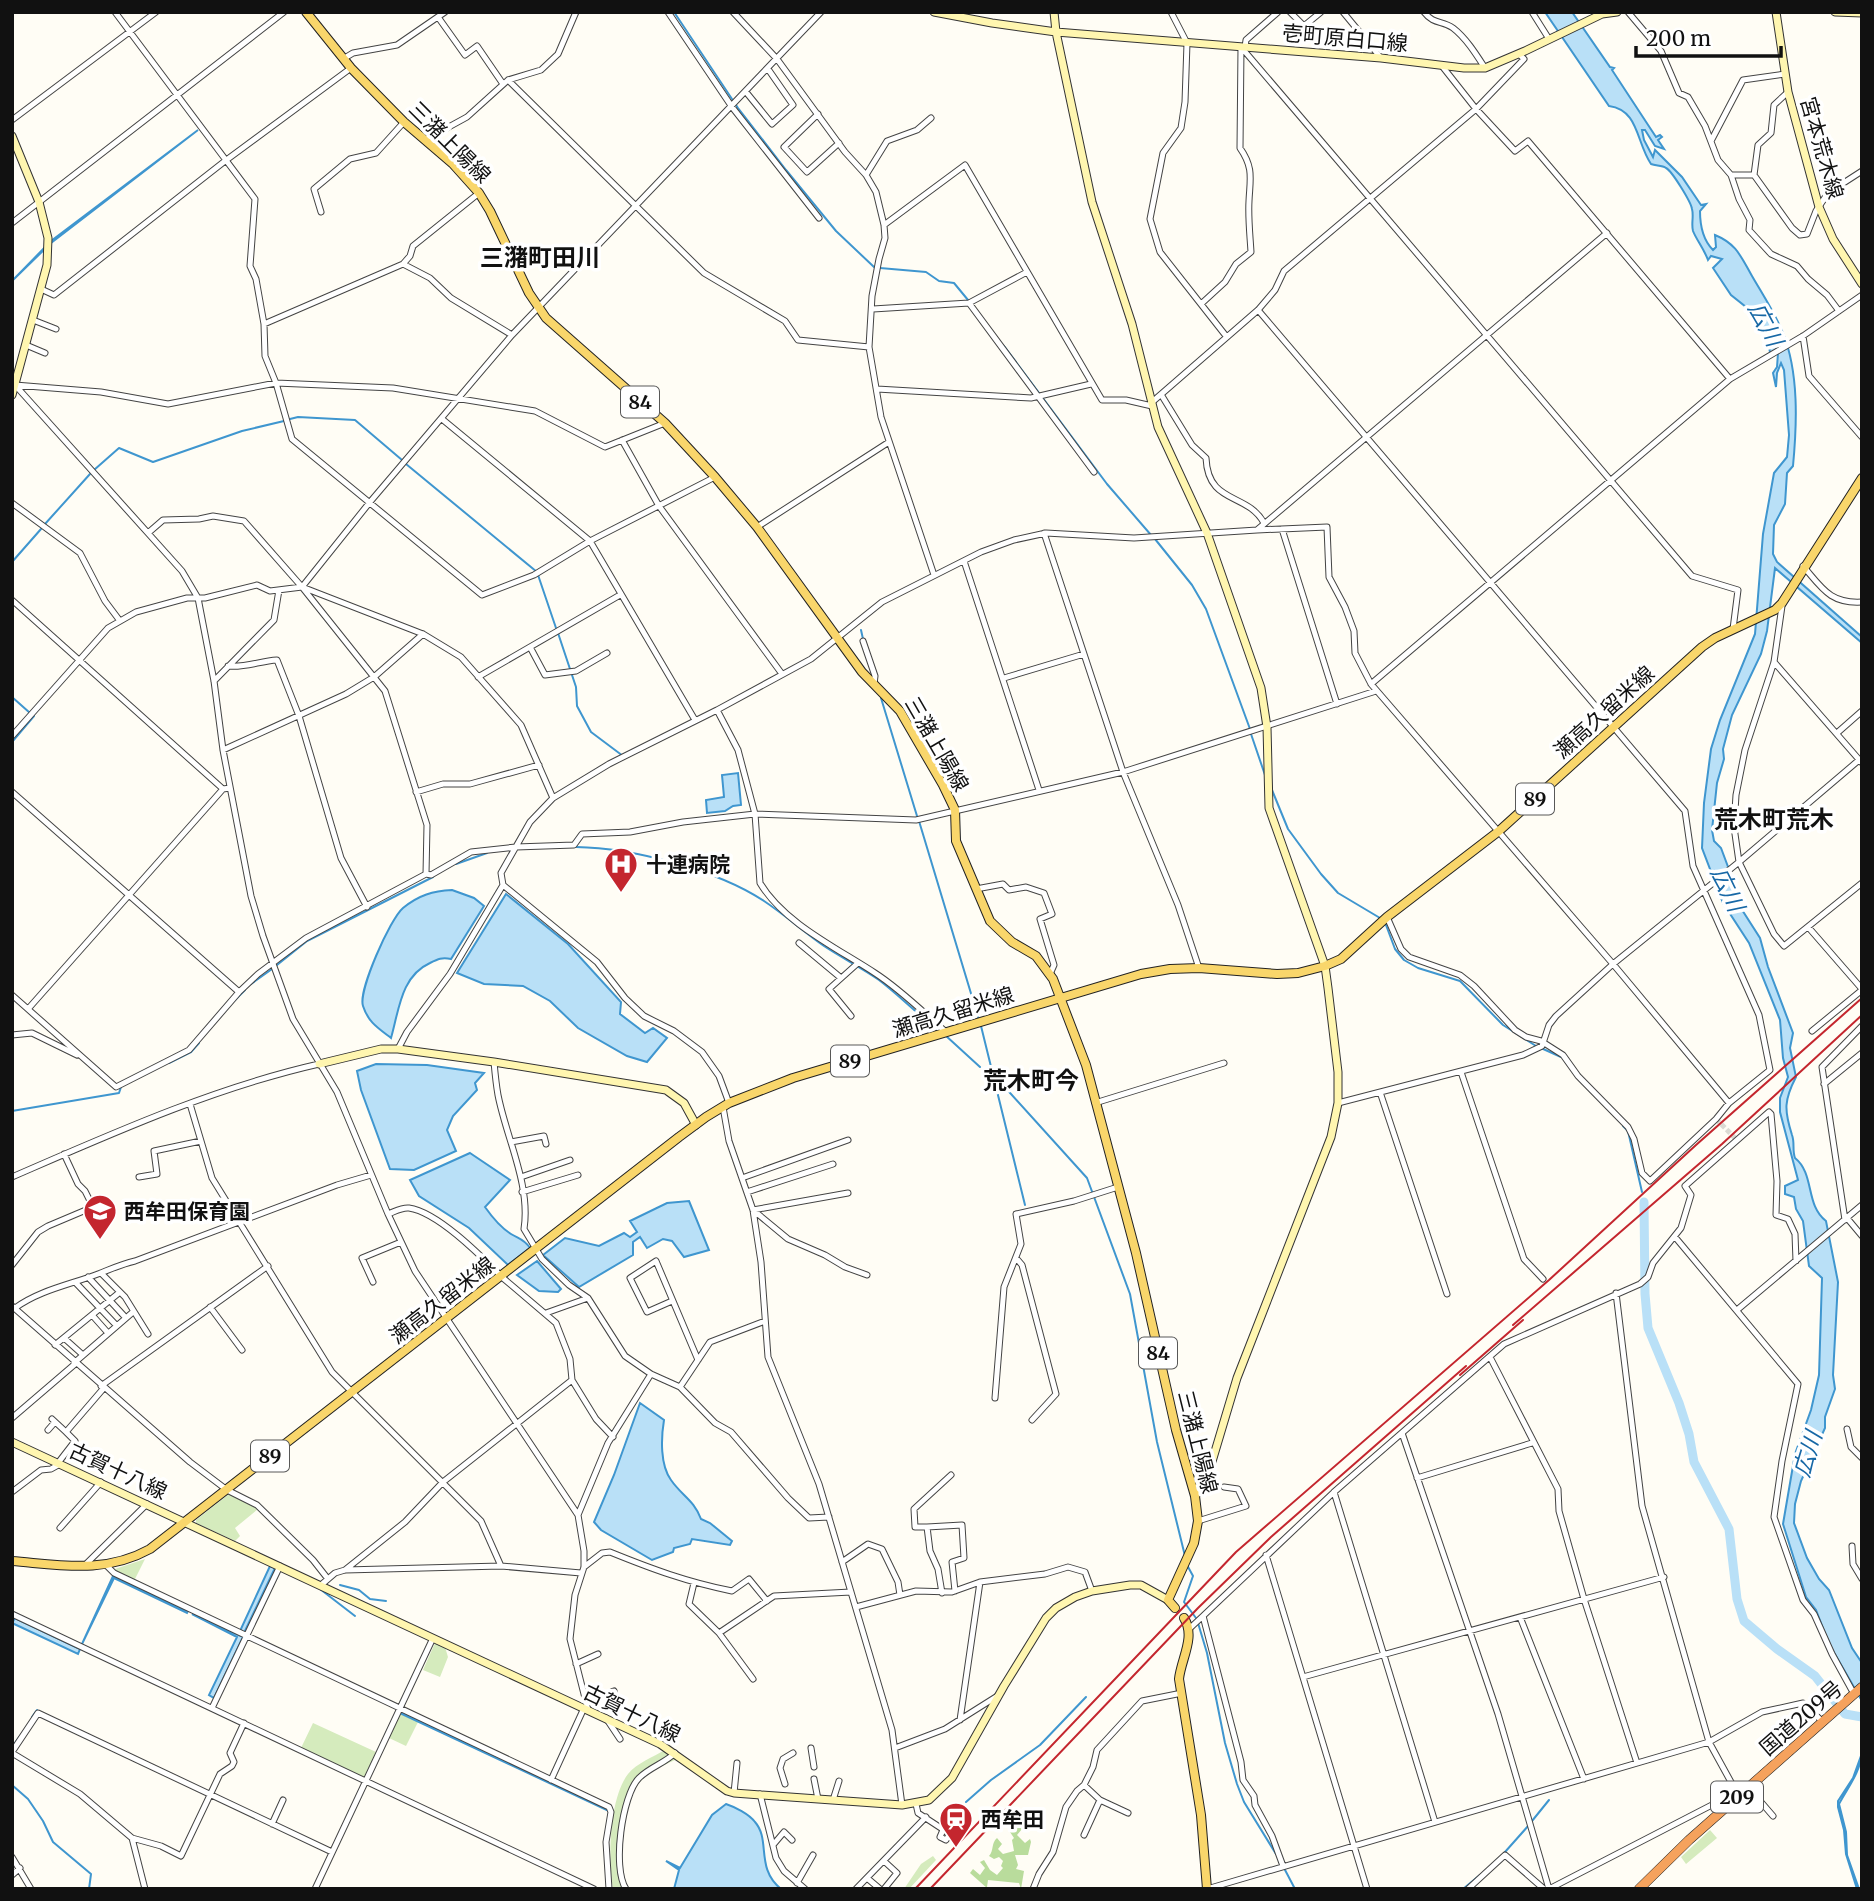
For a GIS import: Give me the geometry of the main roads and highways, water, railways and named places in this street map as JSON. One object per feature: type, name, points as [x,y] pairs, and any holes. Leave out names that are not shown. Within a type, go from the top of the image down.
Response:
[{"type":"highway","name":"国道209号","points":[[1639,1889],[1738,1794],[1857,1691]]},
{"type":"main road","name":"三潴上陽線","points":[[306,12],[351,68],[404,122],[453,163],[478,193],[539,309],[569,340],[665,423],[715,477],[757,527],[862,672],[900,711],[955,810],[956,841],[983,908],[995,927],[1035,956],[1050,974],[1081,1049],[1142,1277],[1182,1453],[1195,1496],[1198,1521],[1192,1551],[1168,1600]]},
{"type":"main road","name":"壱町原白口線","points":[[934,12],[1056,32],[1485,68],[1602,14],[1617,12]]},
{"type":"main road","points":[[1054,12],[1092,202],[1132,324],[1152,404],[1164,442],[1207,533],[1261,688],[1267,727],[1269,808],[1325,966],[1335,1041],[1338,1103],[1331,1137],[1237,1378],[1205,1485],[1195,1496]]},
{"type":"main road","name":"宮本荒木線","points":[[1776,12],[1788,92],[1819,207],[1833,239],[1862,284]]},
{"type":"main road","points":[[1835,12],[1862,13]]},
{"type":"main road","points":[[12,136],[38,202],[48,238],[47,265],[12,395]]},
{"type":"main road","name":"瀬高久留米線","points":[[12,1561],[84,1567],[132,1559],[150,1549],[696,1125],[726,1105],[793,1078],[1141,974],[1199,968],[1276,974],[1298,973],[1341,959],[1387,918],[1499,831],[1702,647],[1736,627],[1775,610],[1862,478]]},
{"type":"main road","points":[[319,1064],[381,1049],[494,1062],[666,1090],[684,1103],[696,1125]]},
{"type":"main road","name":"古賀十八線","points":[[14,1445],[101,1482],[586,1707],[676,1753],[727,1791],[734,1793],[902,1805],[929,1800],[952,1779],[1046,1618],[1065,1602],[1092,1591],[1130,1585],[1141,1585],[1168,1600]]},
{"type":"main road","points":[[1168,1600],[1175,1608]]},
{"type":"main road","points":[[1184,1618],[1189,1629],[1189,1642],[1179,1679],[1201,1815],[1207,1889]]},
{"type":"water","name":"広川","points":[[1545,12],[1572,12],[1610,67],[1614,68],[1612,70],[1656,137],[1662,137],[1658,140],[1664,149],[1655,146],[1645,130],[1642,130],[1653,157],[1655,150],[1682,177],[1701,205],[1706,204],[1700,211],[1700,221],[1709,246],[1713,250],[1716,247],[1715,235],[1733,247],[1776,318],[1792,365],[1796,416],[1793,466],[1787,473],[1785,504],[1774,525],[1773,554],[1777,562],[1862,637],[1862,643],[1775,568],[1767,631],[1761,654],[1732,715],[1723,749],[1724,759],[1717,783],[1712,830],[1714,841],[1721,848],[1737,891],[1737,902],[1760,938],[1793,1033],[1790,1048],[1796,1077],[1786,1105],[1794,1155],[1805,1172],[1815,1207],[1826,1221],[1838,1282],[1833,1375],[1835,1389],[1825,1417],[1825,1428],[1801,1481],[1795,1504],[1794,1523],[1807,1558],[1829,1590],[1852,1648],[1862,1663],[1862,1701],[1829,1644],[1816,1610],[1806,1597],[1783,1524],[1795,1454],[1811,1410],[1819,1375],[1822,1278],[1809,1266],[1803,1221],[1796,1209],[1794,1197],[1785,1194],[1785,1186],[1798,1180],[1780,1112],[1780,1098],[1788,1077],[1783,1058],[1780,1020],[1749,943],[1723,903],[1702,848],[1711,749],[1755,634],[1763,534],[1774,473],[1787,457],[1789,435],[1784,370],[1781,363],[1776,387],[1773,373],[1777,367],[1778,353],[1770,352],[1766,334],[1756,315],[1731,295],[1713,268],[1722,259],[1711,256],[1708,260],[1693,231],[1692,209],[1681,187],[1666,168],[1651,164],[1632,120],[1619,109],[1609,106]]},
{"type":"water","points":[[198,130],[51,243],[12,281],[51,241]]},
{"type":"water","points":[[738,773],[741,805],[725,811],[707,813],[706,800],[724,797],[722,775]]},
{"type":"water","points":[[452,890],[474,898],[484,906],[451,959],[435,960],[413,976],[399,1005],[391,1038],[371,1021],[363,1006],[365,986],[376,956],[403,908],[426,894]]},
{"type":"water","points":[[506,894],[568,944],[621,1002],[620,1014],[645,1033],[653,1028],[667,1038],[647,1062],[627,1056],[578,1028],[550,1001],[523,986],[484,984],[457,973]]},
{"type":"water","points":[[376,1064],[427,1065],[484,1073],[475,1083],[477,1090],[453,1116],[447,1130],[456,1151],[414,1170],[390,1169],[361,1090],[357,1071]]},
{"type":"water","points":[[470,1153],[510,1180],[485,1207],[503,1228],[530,1248],[508,1265],[469,1228],[419,1196],[410,1180]]},
{"type":"water","points":[[689,1201],[709,1250],[684,1257],[672,1241],[663,1239],[647,1248],[640,1237],[633,1242],[633,1255],[579,1287],[543,1255],[565,1238],[599,1246],[624,1233],[630,1237],[637,1232],[630,1221],[667,1203]]},
{"type":"water","points":[[537,1261],[561,1289],[558,1292],[539,1291],[517,1275]]},
{"type":"water","points":[[640,1403],[664,1420],[662,1443],[667,1474],[695,1507],[701,1519],[732,1541],[730,1545],[692,1539],[690,1544],[674,1548],[673,1552],[652,1560],[601,1530],[594,1522]]},
{"type":"water","points":[[270,1566],[275,1568],[244,1633],[240,1631]]},
{"type":"water","points":[[113,1576],[188,1611],[187,1613],[114,1578],[82,1644]]},
{"type":"water","points":[[192,1614],[243,1637],[214,1698],[209,1695],[237,1637]]},
{"type":"water","points":[[15,1618],[80,1649],[78,1654],[12,1623]]},
{"type":"water","points":[[402,1713],[609,1811],[402,1714]]},
{"type":"water","points":[[1862,1753],[1856,1773],[1839,1804],[1846,1832],[1847,1855],[1857,1889],[1846,1854],[1838,1801],[1853,1778]]},
{"type":"water","points":[[726,1804],[749,1816],[760,1829],[768,1872],[781,1889],[674,1889],[679,1870],[666,1861],[680,1868],[712,1815]]},
{"type":"waterway","points":[[674,12],[738,108],[786,170],[836,231],[874,267]]},
{"type":"waterway","points":[[880,268],[926,272],[939,281],[954,283],[968,300]]},
{"type":"waterway","points":[[1004,346],[1107,484],[1151,535]]},
{"type":"waterway","points":[[290,419],[298,417],[355,420],[402,460]]},
{"type":"waterway","points":[[94,470],[119,448],[153,462],[242,431],[284,421]]},
{"type":"waterway","points":[[406,464],[537,572],[556,628]]},
{"type":"waterway","points":[[45,524],[90,474]]},
{"type":"waterway","points":[[12,562],[41,529]]},
{"type":"waterway","points":[[1155,539],[1192,585],[1206,609],[1250,729]]},
{"type":"waterway","points":[[861,630],[863,639]]},
{"type":"waterway","points":[[558,633],[576,687],[577,706],[591,732],[623,756]]},
{"type":"waterway","points":[[12,697],[30,713]]},
{"type":"waterway","points":[[881,698],[917,816]]},
{"type":"waterway","points":[[12,742],[34,716]]},
{"type":"waterway","points":[[1251,734],[1265,775]]},
{"type":"waterway","points":[[1272,790],[1288,829],[1321,874],[1338,893],[1380,918]]},
{"type":"waterway","points":[[919,821],[979,1020]]},
{"type":"waterway","points":[[576,847],[648,856],[699,871],[745,890],[772,906],[824,946],[879,980],[940,1031]]},
{"type":"waterway","points":[[456,864],[487,853]]},
{"type":"waterway","points":[[277,965],[307,941],[433,877]]},
{"type":"waterway","points":[[1386,925],[1395,949],[1404,960],[1418,968],[1460,981],[1503,1025],[1536,1046]]},
{"type":"waterway","points":[[251,984],[272,969]]},
{"type":"waterway","points":[[234,1001],[245,990]]},
{"type":"waterway","points":[[981,1026],[1025,1205]]},
{"type":"waterway","points":[[945,1035],[980,1067]]},
{"type":"waterway","points":[[169,1063],[191,1052],[199,1043]]},
{"type":"waterway","points":[[1541,1048],[1561,1057]]},
{"type":"waterway","points":[[997,1073],[1002,1084],[1087,1178],[1130,1294],[1157,1442],[1185,1556]]},
{"type":"waterway","points":[[12,1111],[119,1093],[121,1087]]},
{"type":"waterway","points":[[1623,1126],[1628,1131],[1642,1192]]},
{"type":"waterway","points":[[1644,1202],[1648,1328],[1679,1403],[1694,1462],[1729,1529],[1737,1599],[1744,1621],[1815,1676],[1845,1714],[1862,1717]]},
{"type":"waterway","points":[[1187,1565],[1193,1576],[1184,1602],[1196,1618]]},
{"type":"waterway","points":[[340,1585],[359,1590],[370,1599],[386,1601]]},
{"type":"waterway","points":[[320,1589],[355,1616]]},
{"type":"waterway","points":[[1198,1623],[1237,1784],[1244,1802],[1276,1854]]},
{"type":"waterway","points":[[1749,1628],[1752,1625]]},
{"type":"waterway","points":[[966,1802],[991,1780],[1040,1745],[1086,1697]]},
{"type":"waterway","points":[[32,1717],[37,1710]]},
{"type":"waterway","points":[[12,1747],[20,1736]]},
{"type":"waterway","points":[[12,1785],[28,1799],[53,1842],[91,1874],[89,1889]]},
{"type":"waterway","points":[[1532,1821],[1549,1800]]},
{"type":"waterway","points":[[1505,1852],[1529,1825]]},
{"type":"waterway","points":[[1284,1868],[1295,1889]]},
{"type":"waterway","points":[[1463,1889],[1480,1875]]},
{"type":"tunnel","points":[[1716,1119],[1737,1140]]},
{"type":"railway","points":[[915,1889],[1236,1552],[1549,1280],[1862,998]]},
{"type":"railway","points":[[1513,1325],[1722,1144],[1862,1015]]},
{"type":"railway","points":[[1460,1375],[1523,1320]]},
{"type":"railway","points":[[930,1889],[1198,1608],[1271,1537],[1466,1366]]},
{"type":"place","name":"十連病院","points":[[621,894]]},
{"type":"place","name":"西牟田保育園","points":[[100,1241]]},
{"type":"place","name":"西牟田","points":[[956,1849]]},
{"type":"district","name":"三潴町田川","points":[[540,257]]},
{"type":"district","name":"荒木町荒木","points":[[1774,819]]},
{"type":"district","name":"荒木町今","points":[[1031,1080]]}]
